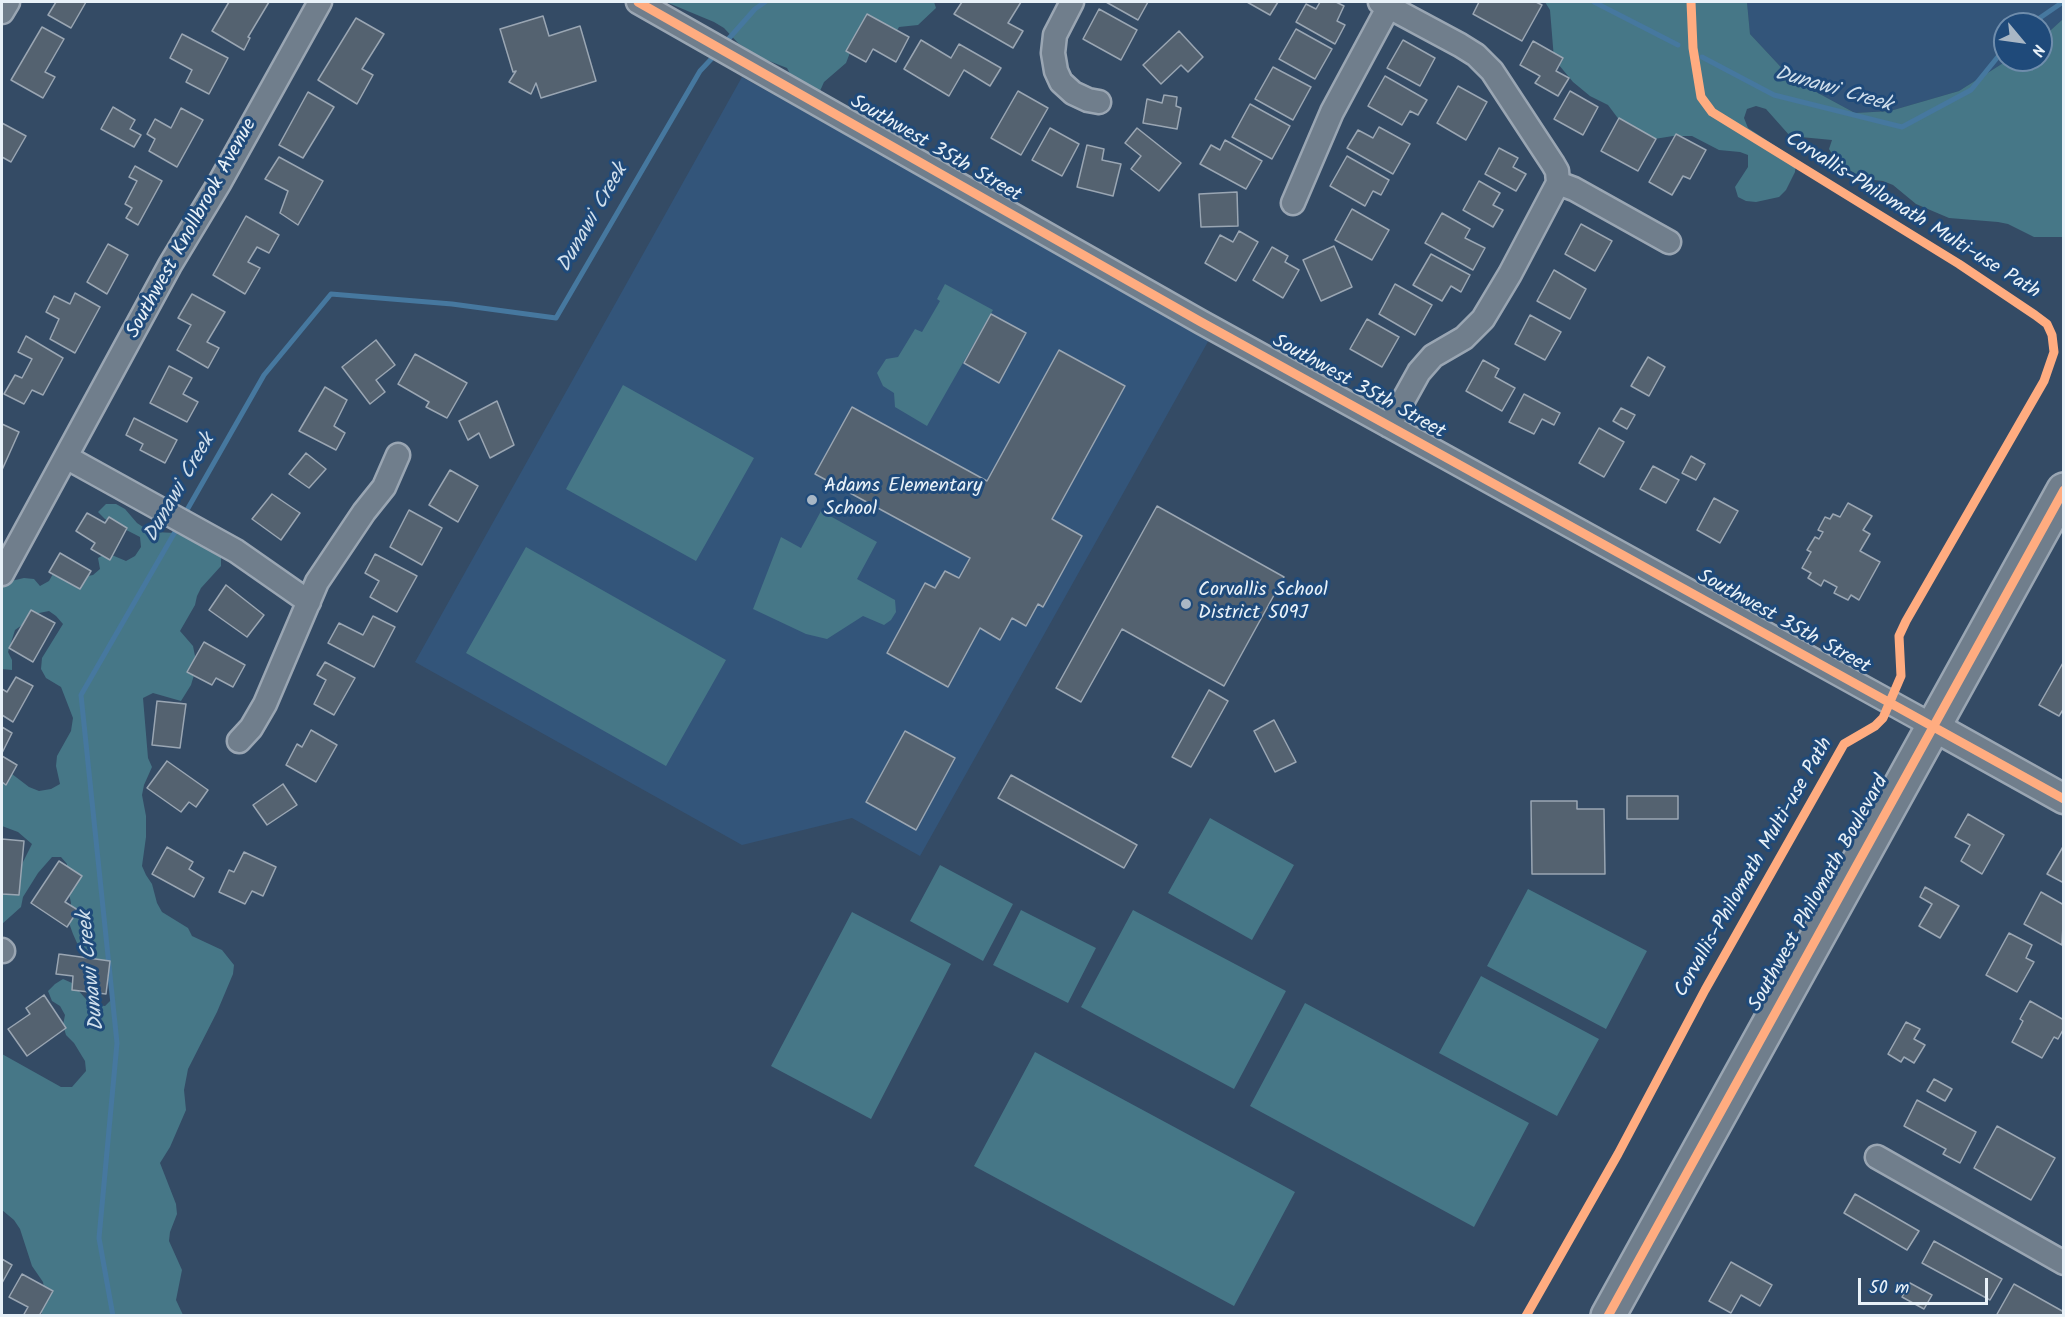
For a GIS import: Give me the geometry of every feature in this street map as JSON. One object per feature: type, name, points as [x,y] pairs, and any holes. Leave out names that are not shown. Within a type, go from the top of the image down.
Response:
[{"type":"highway","name":"Southwest Philomath Boulevard","points":[[1608,1316],[2064,490]]},
{"type":"main road","name":"Southwest 35th Street","points":[[1933,726],[2061,791]]},
{"type":"street","points":[[2,12],[8,2]]},
{"type":"street","name":"Southwest Knollbrook Avenue","points":[[2,574],[170,265],[220,182],[321,2]]},
{"type":"street","name":"Southwest 35th Street","points":[[638,2],[855,123],[975,195],[1933,726]]},
{"type":"street","points":[[1072,2],[1059,23],[1055,35],[1053,53],[1056,71],[1061,82],[1073,93],[1099,102]]},
{"type":"street","points":[[1293,203],[1332,112],[1385,4],[1468,50],[1492,71],[1557,171],[1558,183],[1484,319],[1464,338],[1433,356],[1419,372],[1389,426]]},
{"type":"street","points":[[1558,183],[1574,189],[1669,242]]},
{"type":"street","points":[[239,741],[251,728],[266,705],[317,582],[364,512],[384,487],[398,455]]},
{"type":"street","points":[[66,457],[236,551],[309,602]]},
{"type":"street","points":[[1877,1157],[2064,1263]]},
{"type":"shaded area","points":[[666,2],[934,2],[936,8],[918,25],[899,27],[894,36],[860,27],[846,63],[824,82],[814,97],[796,85],[787,68],[759,57],[738,43],[724,28],[714,22]]},
{"type":"shaded area","points":[[1545,2],[1747,2],[1750,34],[1792,79],[1855,113],[1890,111],[1959,91],[1993,69],[1993,72],[2053,72],[2053,28],[2063,19],[2063,237],[2034,237],[2008,224],[1949,218],[1916,204],[1893,185],[1883,181],[1865,179],[1851,171],[1834,157],[1829,149],[1832,140],[1790,136],[1766,109],[1756,106],[1747,109],[1744,118],[1748,128],[1789,155],[1796,162],[1795,172],[1786,190],[1779,197],[1756,202],[1746,201],[1738,197],[1735,187],[1748,167],[1748,155],[1719,150],[1692,136],[1648,140],[1629,133],[1608,105],[1590,96],[1573,82],[1554,59],[1550,10]]},
{"type":"shaded area","points":[[1747,2],[2063,2],[2063,19],[2053,28],[2053,12],[1993,12],[1993,69],[1959,91],[1890,111],[1855,113],[1792,79],[1750,34]]},
{"type":"shaded area","name":"Adams Elementary School","points":[[742,77],[1210,338],[920,856],[852,818],[742,845],[415,662]]},
{"type":"shaded area","points":[[945,284],[993,310],[927,426],[895,407],[894,393],[883,386],[877,373],[886,359],[898,357],[915,329],[922,332],[940,301],[937,299]]},
{"type":"shaded area","points":[[623,385],[754,458],[696,561],[566,489]]},
{"type":"shaded area","points":[[106,504],[116,504],[125,509],[137,523],[146,529],[175,533],[205,545],[221,557],[221,566],[201,588],[195,605],[180,631],[193,646],[195,656],[191,685],[181,701],[153,693],[143,698],[148,758],[152,767],[142,795],[146,816],[146,837],[142,866],[152,884],[162,912],[188,928],[192,936],[222,950],[234,965],[233,974],[217,1012],[188,1069],[184,1090],[186,1110],[170,1147],[160,1163],[176,1204],[177,1214],[169,1241],[182,1270],[176,1300],[183,1315],[46,1316],[42,1314],[40,1304],[45,1293],[43,1282],[32,1266],[20,1229],[14,1220],[2,1210],[2,1054],[61,1087],[72,1087],[86,1071],[85,1061],[66,1035],[63,1025],[65,1015],[60,1006],[52,1001],[48,991],[63,979],[72,983],[85,998],[95,1005],[105,1006],[112,999],[109,978],[105,969],[77,943],[69,923],[71,903],[67,884],[67,864],[61,857],[52,857],[38,873],[23,897],[21,907],[2,924],[2,891],[19,870],[32,844],[18,832],[2,826],[2,772],[12,774],[29,787],[39,791],[51,789],[60,784],[56,766],[57,756],[71,731],[73,718],[61,687],[46,678],[41,669],[42,658],[63,624],[49,611],[39,613],[15,630],[8,652],[12,660],[12,670],[2,669],[2,583],[24,578],[34,579],[40,586],[49,581],[54,572],[83,577],[93,575],[100,569],[98,558],[107,553],[126,561],[135,556],[141,547],[140,537],[105,519],[98,512]]},
{"type":"shaded area","points":[[821,511],[877,542],[857,579],[895,600],[896,612],[884,625],[863,616],[827,639],[806,634],[753,609],[781,537],[801,548]]},
{"type":"shaded area","points":[[526,547],[726,660],[666,766],[466,653]]},
{"type":"shaded area","points":[[1210,818],[1294,865],[1252,940],[1168,893]]},
{"type":"shaded area","points":[[940,865],[1013,904],[983,961],[910,921]]},
{"type":"shaded area","points":[[1528,889],[1647,951],[1606,1029],[1487,966]]},
{"type":"shaded area","points":[[1021,910],[1096,948],[1068,1003],[993,965]]},
{"type":"shaded area","points":[[1133,910],[1286,991],[1234,1089],[1081,1007]]},
{"type":"shaded area","points":[[852,912],[951,964],[871,1119],[771,1066]]},
{"type":"shaded area","points":[[1481,976],[1599,1039],[1557,1116],[1439,1053]]},
{"type":"shaded area","points":[[1305,1003],[1529,1123],[1474,1227],[1250,1106]]},
{"type":"shaded area","points":[[1035,1052],[1295,1192],[1234,1306],[974,1166]]},
{"type":"building","points":[[56,2],[86,2],[71,28],[48,15]]},
{"type":"building","points":[[229,2],[269,2],[248,37],[250,38],[244,50],[212,31]]},
{"type":"building","points":[[962,2],[1021,2],[1008,23],[1023,31],[1013,48],[954,14]]},
{"type":"building","points":[[1106,2],[1148,2],[1138,20]]},
{"type":"building","points":[[1247,2],[1278,2],[1270,15]]},
{"type":"building","points":[[1320,2],[1336,2],[1344,6],[1337,21],[1345,25],[1335,44],[1296,22],[1306,4],[1316,9]]},
{"type":"building","points":[[1479,2],[1536,2],[1542,5],[1522,41],[1473,14]]},
{"type":"building","points":[[1099,9],[1137,30],[1121,60],[1083,39]]},
{"type":"building","points":[[867,14],[909,37],[896,62],[873,49],[866,62],[846,51]]},
{"type":"building","points":[[543,16],[549,36],[580,26],[596,81],[541,98],[536,83],[531,94],[509,82],[516,71],[513,72],[500,29]]},
{"type":"building","points":[[356,18],[384,34],[362,69],[373,75],[357,104],[318,80]]},
{"type":"building","points":[[42,27],[64,39],[45,72],[55,77],[43,98],[11,80]]},
{"type":"building","points":[[1296,29],[1332,49],[1315,79],[1279,59]]},
{"type":"building","points":[[1179,31],[1203,57],[1188,72],[1181,65],[1161,84],[1143,65]]},
{"type":"building","points":[[182,34],[228,58],[209,94],[186,82],[192,70],[170,58]]},
{"type":"building","points":[[921,40],[951,58],[959,44],[1001,68],[990,86],[964,70],[949,96],[904,69]]},
{"type":"building","points":[[1403,40],[1435,58],[1420,86],[1387,68]]},
{"type":"building","points":[[1533,41],[1563,58],[1556,71],[1569,78],[1558,96],[1535,83],[1540,76],[1520,65]]},
{"type":"building","points":[[1273,67],[1311,87],[1293,120],[1255,99]]},
{"type":"building","points":[[1385,76],[1427,100],[1418,115],[1410,111],[1402,125],[1368,106]]},
{"type":"building","points":[[1458,86],[1487,102],[1466,140],[1437,123]]},
{"type":"building","points":[[1018,91],[1048,108],[1021,155],[991,138]]},
{"type":"building","points":[[1570,91],[1598,107],[1583,135],[1554,119]]},
{"type":"building","points":[[308,92],[334,107],[303,158],[279,145]]},
{"type":"building","points":[[1164,95],[1177,97],[1176,106],[1181,108],[1177,129],[1143,123],[1147,99],[1162,103]]},
{"type":"building","points":[[1250,104],[1290,126],[1272,159],[1232,137]]},
{"type":"building","points":[[113,107],[135,120],[130,129],[141,135],[134,147],[101,129]]},
{"type":"building","points":[[181,108],[203,120],[177,167],[149,151],[155,139],[147,134],[155,119],[171,128]]},
{"type":"building","points":[[1619,118],[1656,139],[1638,171],[1601,151]]},
{"type":"building","points":[[2,123],[26,136],[11,162],[2,157]]},
{"type":"building","points":[[1379,127],[1410,144],[1393,174],[1347,148],[1358,130],[1373,138]]},
{"type":"building","points":[[1050,128],[1079,144],[1062,176],[1032,160]]},
{"type":"building","points":[[1137,128],[1181,163],[1159,191],[1131,169],[1141,156],[1125,143]]},
{"type":"building","points":[[1676,134],[1706,150],[1690,179],[1683,176],[1672,195],[1649,182]]},
{"type":"building","points":[[1225,140],[1262,161],[1246,189],[1200,164],[1211,145],[1220,150]]},
{"type":"building","points":[[1087,145],[1104,149],[1102,160],[1121,164],[1113,196],[1077,187]]},
{"type":"building","points":[[1499,148],[1518,158],[1513,167],[1526,174],[1516,191],[1485,174]]},
{"type":"building","points":[[1347,156],[1389,180],[1381,195],[1373,191],[1365,206],[1330,186]]},
{"type":"building","points":[[279,157],[323,181],[298,225],[280,213],[288,191],[265,179]]},
{"type":"building","points":[[135,166],[162,181],[138,225],[126,218],[132,208],[125,204],[137,181],[129,177]]},
{"type":"building","points":[[1479,181],[1500,193],[1493,205],[1503,210],[1493,227],[1463,210]]},
{"type":"building","points":[[1237,192],[1238,226],[1201,227],[1199,194]]},
{"type":"building","points":[[1352,209],[1389,230],[1372,260],[1335,240]]},
{"type":"building","points":[[1442,213],[1470,229],[1465,238],[1485,248],[1473,270],[1425,243]]},
{"type":"building","points":[[246,216],[279,235],[269,253],[257,247],[248,262],[260,268],[245,294],[213,275]]},
{"type":"building","points":[[1581,224],[1612,241],[1595,271],[1565,254]]},
{"type":"building","points":[[1239,231],[1258,242],[1236,281],[1205,263],[1220,235],[1233,242]]},
{"type":"building","points":[[108,244],[128,255],[107,294],[87,282]]},
{"type":"building","points":[[1334,246],[1352,287],[1321,301],[1303,260]]},
{"type":"building","points":[[1272,247],[1288,256],[1285,262],[1299,270],[1283,298],[1253,280]]},
{"type":"building","points":[[1431,254],[1470,275],[1461,292],[1451,286],[1442,301],[1413,285]]},
{"type":"building","points":[[1554,270],[1586,289],[1570,319],[1537,301]]},
{"type":"building","points":[[1395,284],[1432,305],[1415,335],[1379,314]]},
{"type":"building","points":[[75,293],[100,307],[75,353],[50,339],[59,319],[46,312],[54,296],[70,304]]},
{"type":"building","points":[[192,294],[225,312],[207,342],[219,348],[208,368],[177,350],[191,325],[178,318]]},
{"type":"building","points":[[991,314],[1026,333],[999,383],[964,363]]},
{"type":"building","points":[[1530,315],[1561,332],[1545,360],[1515,344]]},
{"type":"building","points":[[1367,319],[1399,337],[1382,367],[1350,349]]},
{"type":"building","points":[[26,336],[63,358],[43,395],[32,390],[24,404],[4,394],[15,375],[22,378],[32,359],[18,352]]},
{"type":"building","points":[[376,340],[395,365],[376,380],[385,392],[370,404],[342,367]]},
{"type":"building","points":[[1059,350],[1125,386],[1052,519],[1082,536],[1043,607],[1038,604],[1026,626],[1012,618],[1000,640],[980,628],[948,687],[887,653],[925,583],[935,588],[945,571],[959,578],[970,558],[815,474],[852,407],[987,481]]},
{"type":"building","points":[[415,354],[467,383],[447,418],[426,407],[429,402],[398,384]]},
{"type":"building","points":[[1648,357],[1665,367],[1649,396],[1631,386]]},
{"type":"building","points":[[1483,360],[1499,369],[1495,377],[1515,388],[1502,411],[1466,391]]},
{"type":"building","points":[[169,366],[192,378],[183,394],[198,402],[187,422],[150,403]]},
{"type":"building","points":[[325,387],[347,400],[334,426],[345,433],[336,450],[299,431]]},
{"type":"building","points":[[1524,394],[1560,413],[1554,425],[1542,419],[1534,434],[1509,422]]},
{"type":"building","points":[[497,401],[514,445],[490,458],[479,433],[468,440],[459,421]]},
{"type":"building","points":[[1621,408],[1635,415],[1627,429],[1613,421]]},
{"type":"building","points":[[134,418],[177,440],[165,463],[140,450],[143,444],[126,435]]},
{"type":"building","points":[[2,424],[19,432],[2,470]]},
{"type":"building","points":[[1599,428],[1624,442],[1604,477],[1579,463]]},
{"type":"building","points":[[306,453],[326,469],[309,488],[289,474]]},
{"type":"building","points":[[1691,456],[1705,464],[1696,480],[1682,473]]},
{"type":"building","points":[[1653,466],[1679,480],[1666,503],[1640,489]]},
{"type":"building","points":[[450,470],[478,486],[458,522],[429,505]]},
{"type":"building","points":[[272,494],[300,513],[281,540],[252,519]]},
{"type":"building","points":[[1714,498],[1738,511],[1720,543],[1697,530]]},
{"type":"building","points":[[1848,503],[1872,516],[1863,530],[1870,534],[1860,551],[1880,562],[1859,600],[1851,595],[1848,600],[1834,593],[1837,587],[1824,580],[1821,586],[1808,578],[1811,573],[1802,568],[1811,552],[1807,550],[1815,537],[1819,539],[1823,532],[1818,530],[1825,517],[1830,519],[1833,514],[1840,517]]},
{"type":"building","name":"Corvallis School District 509J","points":[[1157,506],[1284,577],[1224,686],[1122,629],[1081,702],[1056,688]]},
{"type":"building","points":[[409,510],[442,528],[422,565],[390,547]]},
{"type":"building","points":[[87,513],[105,523],[109,517],[127,528],[110,560],[91,549],[95,543],[76,531]]},
{"type":"building","points":[[60,553],[91,571],[80,589],[49,572]]},
{"type":"building","points":[[375,554],[417,576],[397,612],[370,597],[379,581],[365,573]]},
{"type":"building","points":[[226,585],[264,615],[247,637],[209,610]]},
{"type":"building","points":[[31,610],[55,623],[33,662],[9,648]]},
{"type":"building","points":[[373,616],[395,627],[374,667],[328,643],[339,623],[363,635]]},
{"type":"building","points":[[204,642],[245,665],[233,687],[216,678],[212,685],[187,672]]},
{"type":"building","points":[[2064,661],[2064,708],[2059,716],[2039,705]]},
{"type":"building","points":[[325,662],[355,678],[334,715],[314,704],[326,680],[317,675]]},
{"type":"building","points":[[16,677],[33,686],[13,722],[2,715],[2,689],[7,692]]},
{"type":"building","points":[[1209,690],[1228,701],[1191,767],[1172,757]]},
{"type":"building","points":[[157,701],[186,704],[180,748],[152,745]]},
{"type":"building","points":[[1274,720],[1296,762],[1275,772],[1254,731]]},
{"type":"building","points":[[2,727],[12,733],[2,753]]},
{"type":"building","points":[[311,730],[337,745],[316,782],[286,765],[297,744],[302,747]]},
{"type":"building","points":[[905,731],[955,758],[916,830],[866,802]]},
{"type":"building","points":[[2,756],[17,765],[6,785],[2,782]]},
{"type":"building","points":[[167,761],[208,790],[196,807],[189,802],[181,812],[147,788]]},
{"type":"building","points":[[1011,775],[1137,845],[1124,868],[998,798]]},
{"type":"building","points":[[283,784],[297,805],[267,825],[253,805]]},
{"type":"building","points":[[1627,796],[1678,796],[1678,819],[1627,819]]},
{"type":"building","points":[[1531,801],[1577,801],[1577,809],[1604,809],[1605,874],[1532,874]]},
{"type":"building","points":[[1968,814],[2004,835],[1982,874],[1961,861],[1970,845],[1955,837]]},
{"type":"building","points":[[2,839],[24,841],[19,895],[2,894]]},
{"type":"building","points":[[2064,845],[2064,883],[2047,874]]},
{"type":"building","points":[[167,847],[193,862],[189,869],[204,878],[194,897],[152,874]]},
{"type":"building","points":[[244,852],[276,867],[263,896],[252,891],[245,904],[219,892],[229,870],[234,872]]},
{"type":"building","points":[[59,861],[82,876],[65,902],[78,910],[67,927],[31,903]]},
{"type":"building","points":[[1925,887],[1959,906],[1940,938],[1919,926],[1932,904],[1920,897]]},
{"type":"building","points":[[2041,892],[2064,905],[2062,945],[2024,924]]},
{"type":"building","points":[[2009,933],[2032,945],[2026,958],[2034,962],[2017,992],[1986,975]]},
{"type":"building","points":[[59,954],[110,961],[106,994],[72,990],[73,976],[56,974]]},
{"type":"building","points":[[44,995],[66,1028],[27,1056],[8,1029],[30,1014],[26,1008]]},
{"type":"building","points":[[2030,1001],[2064,1020],[2064,1028],[2058,1039],[2054,1037],[2042,1058],[2012,1042],[2023,1021],[2020,1019]]},
{"type":"building","points":[[1906,1022],[1920,1029],[1914,1039],[1925,1045],[1914,1063],[1904,1057],[1901,1062],[1888,1054]]},
{"type":"building","points":[[1934,1079],[1952,1089],[1945,1101],[1927,1091]]},
{"type":"building","points":[[1917,1100],[1976,1132],[1960,1163],[1943,1154],[1946,1149],[1904,1126]]},
{"type":"building","points":[[1997,1126],[2055,1158],[2031,1200],[1974,1168]]},
{"type":"building","points":[[1855,1194],[1919,1231],[1907,1250],[1844,1213]]},
{"type":"building","points":[[1934,1241],[2002,1279],[1990,1300],[1922,1263]]},
{"type":"building","points":[[2,1259],[12,1265],[2,1283]]},
{"type":"building","points":[[1731,1262],[1772,1285],[1760,1306],[1741,1295],[1731,1313],[1709,1301]]},
{"type":"building","points":[[22,1274],[53,1291],[39,1316],[23,1316],[28,1307],[9,1297]]},
{"type":"building","points":[[1910,1283],[1932,1295],[1924,1309],[1902,1297]]},
{"type":"building","points":[[2014,1284],[2064,1312],[2064,1316],[1996,1316]]},
{"type":"waterway","name":"Dunawi Creek","points":[[724,44],[755,9],[765,2]]},
{"type":"waterway","name":"Dunawi Creek","points":[[1594,2],[1678,45]]},
{"type":"waterway","name":"Dunawi Creek","points":[[2048,12],[2063,2]]},
{"type":"waterway","name":"Dunawi Creek","points":[[183,517],[264,375],[331,294],[452,304],[556,318],[700,71],[716,54]]},
{"type":"waterway","name":"Dunawi Creek","points":[[1702,57],[1774,95],[1902,127],[1971,90],[1993,63]]},
{"type":"waterway","name":"Dunawi Creek","points":[[113,1316],[99,1238],[117,1043],[81,695],[179,525]]},
{"type":"cycle path","points":[[638,2],[1201,322],[2064,799]]},
{"type":"cycle path","name":"Corvallis-Philomath Multi-use Path","points":[[1526,1316],[1618,1154],[1705,990],[1844,744],[1875,726],[1883,718],[1901,676],[1899,636],[1906,621],[2044,381],[2054,352],[2052,335],[2047,324],[2035,315],[1959,264],[1712,112],[1701,97],[1693,48],[1691,2]]},
{"type":"cycle path","points":[[1608,1316],[2064,490]]},
{"type":"place","name":"Adams Elementary School","points":[[812,500]]},
{"type":"place","name":"Corvallis School District 509J","points":[[1186,604]]}]
